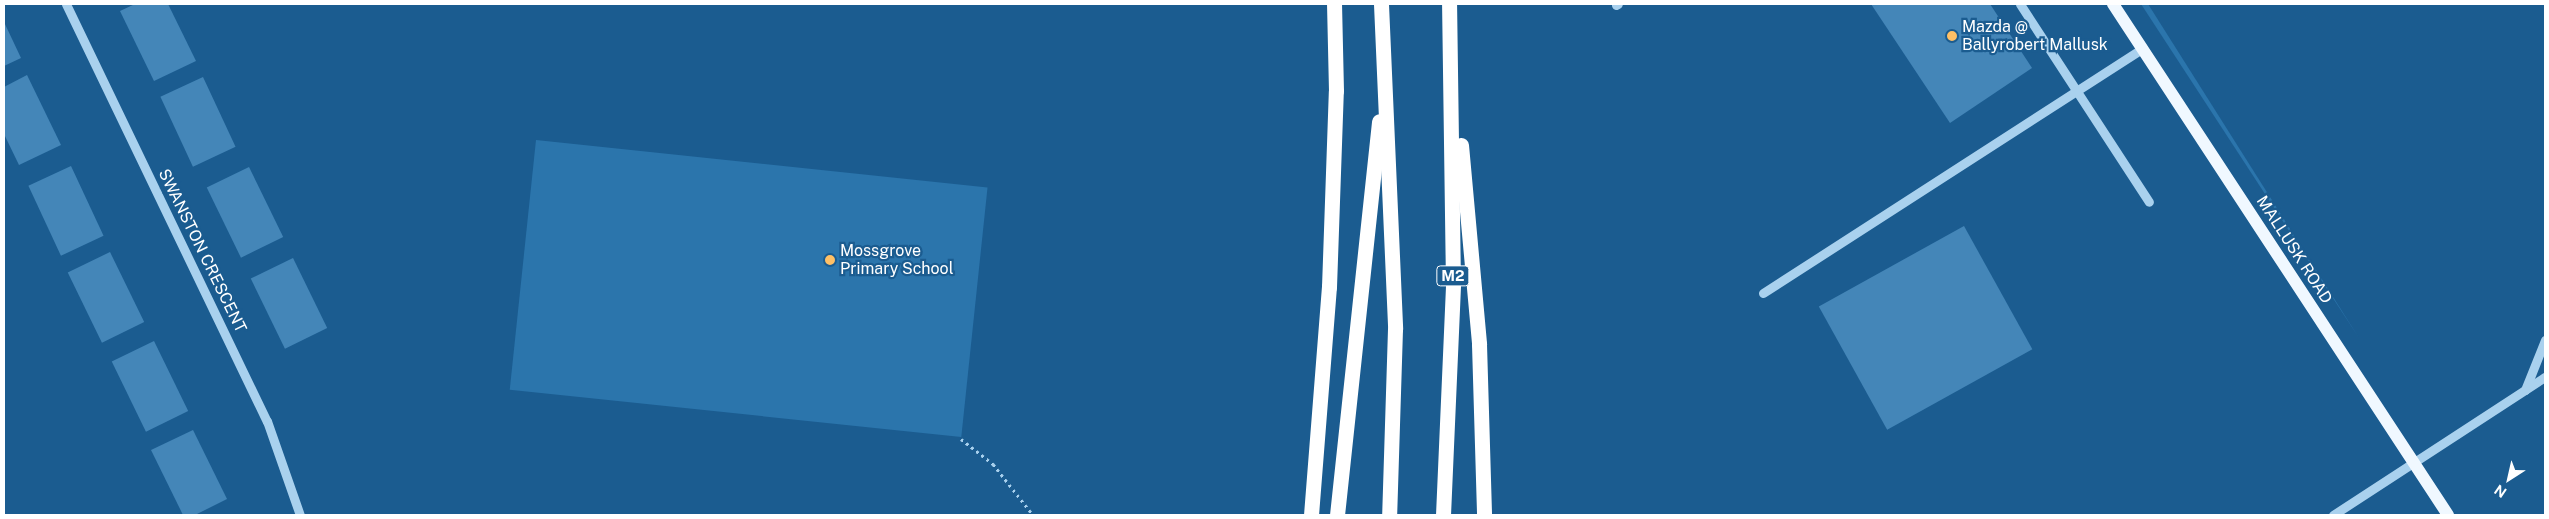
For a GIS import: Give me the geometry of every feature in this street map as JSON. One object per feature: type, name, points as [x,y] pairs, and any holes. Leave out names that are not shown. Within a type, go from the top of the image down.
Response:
[{"type":"highway","points":[[1311,515],[1329,287],[1336,91],[1334,4]]},
{"type":"highway","points":[[1381,4],[1395,329],[1389,515]]},
{"type":"highway","name":"M2","points":[[1444,515],[1453,285],[1451,37],[1449,4]]},
{"type":"highway","points":[[1451,37],[1479,344],[1484,515]]},
{"type":"highway","points":[[1337,515],[1385,70]]},
{"type":"main road","name":"MALLUSK ROAD","points":[[2113,4],[2448,515]]},
{"type":"street","name":"SWANSTON CRESCENT","points":[[66,4],[267,421],[300,515]]},
{"type":"street","points":[[2020,4],[2149,202]]},
{"type":"street","points":[[1763,294],[2143,48]]},
{"type":"street","points":[[2525,390],[2545,340]]},
{"type":"street","points":[[2333,515],[2413,461],[2545,377]]},
{"type":"path","points":[[961,439],[993,464],[1033,515]]},
{"type":"shaded area","points":[[2141,4],[2148,4],[2359,338]]},
{"type":"shaded area","points":[[536,140],[988,187],[961,437],[510,390]]},
{"type":"building","points":[[135,4],[168,4],[196,61],[154,81],[120,11]]},
{"type":"building","name":"Mazda @ Ballyrobert Mallusk","points":[[1871,4],[1990,4],[2032,68],[1950,123]]},
{"type":"building","points":[[4,22],[21,58],[4,66]]},
{"type":"building","points":[[27,75],[61,145],[19,165],[4,134],[4,87]]},
{"type":"building","points":[[203,77],[236,147],[193,167],[160,97]]},
{"type":"building","points":[[71,166],[104,236],[61,256],[28,186]]},
{"type":"building","points":[[249,167],[283,237],[241,258],[207,188]]},
{"type":"building","points":[[1964,226],[2032,349],[1887,430],[1819,306]]},
{"type":"building","points":[[110,252],[144,322],[102,343],[68,273]]},
{"type":"building","points":[[293,258],[327,328],[285,349],[251,279]]},
{"type":"building","points":[[154,341],[188,411],[146,432],[112,362]]},
{"type":"building","points":[[193,430],[227,499],[195,515],[183,515],[151,450]]},
{"type":"place","name":"Mazda @ Ballyrobert Mallusk","points":[[1952,36]]},
{"type":"place","name":"Mossgrove Primary School","points":[[830,260]]}]
